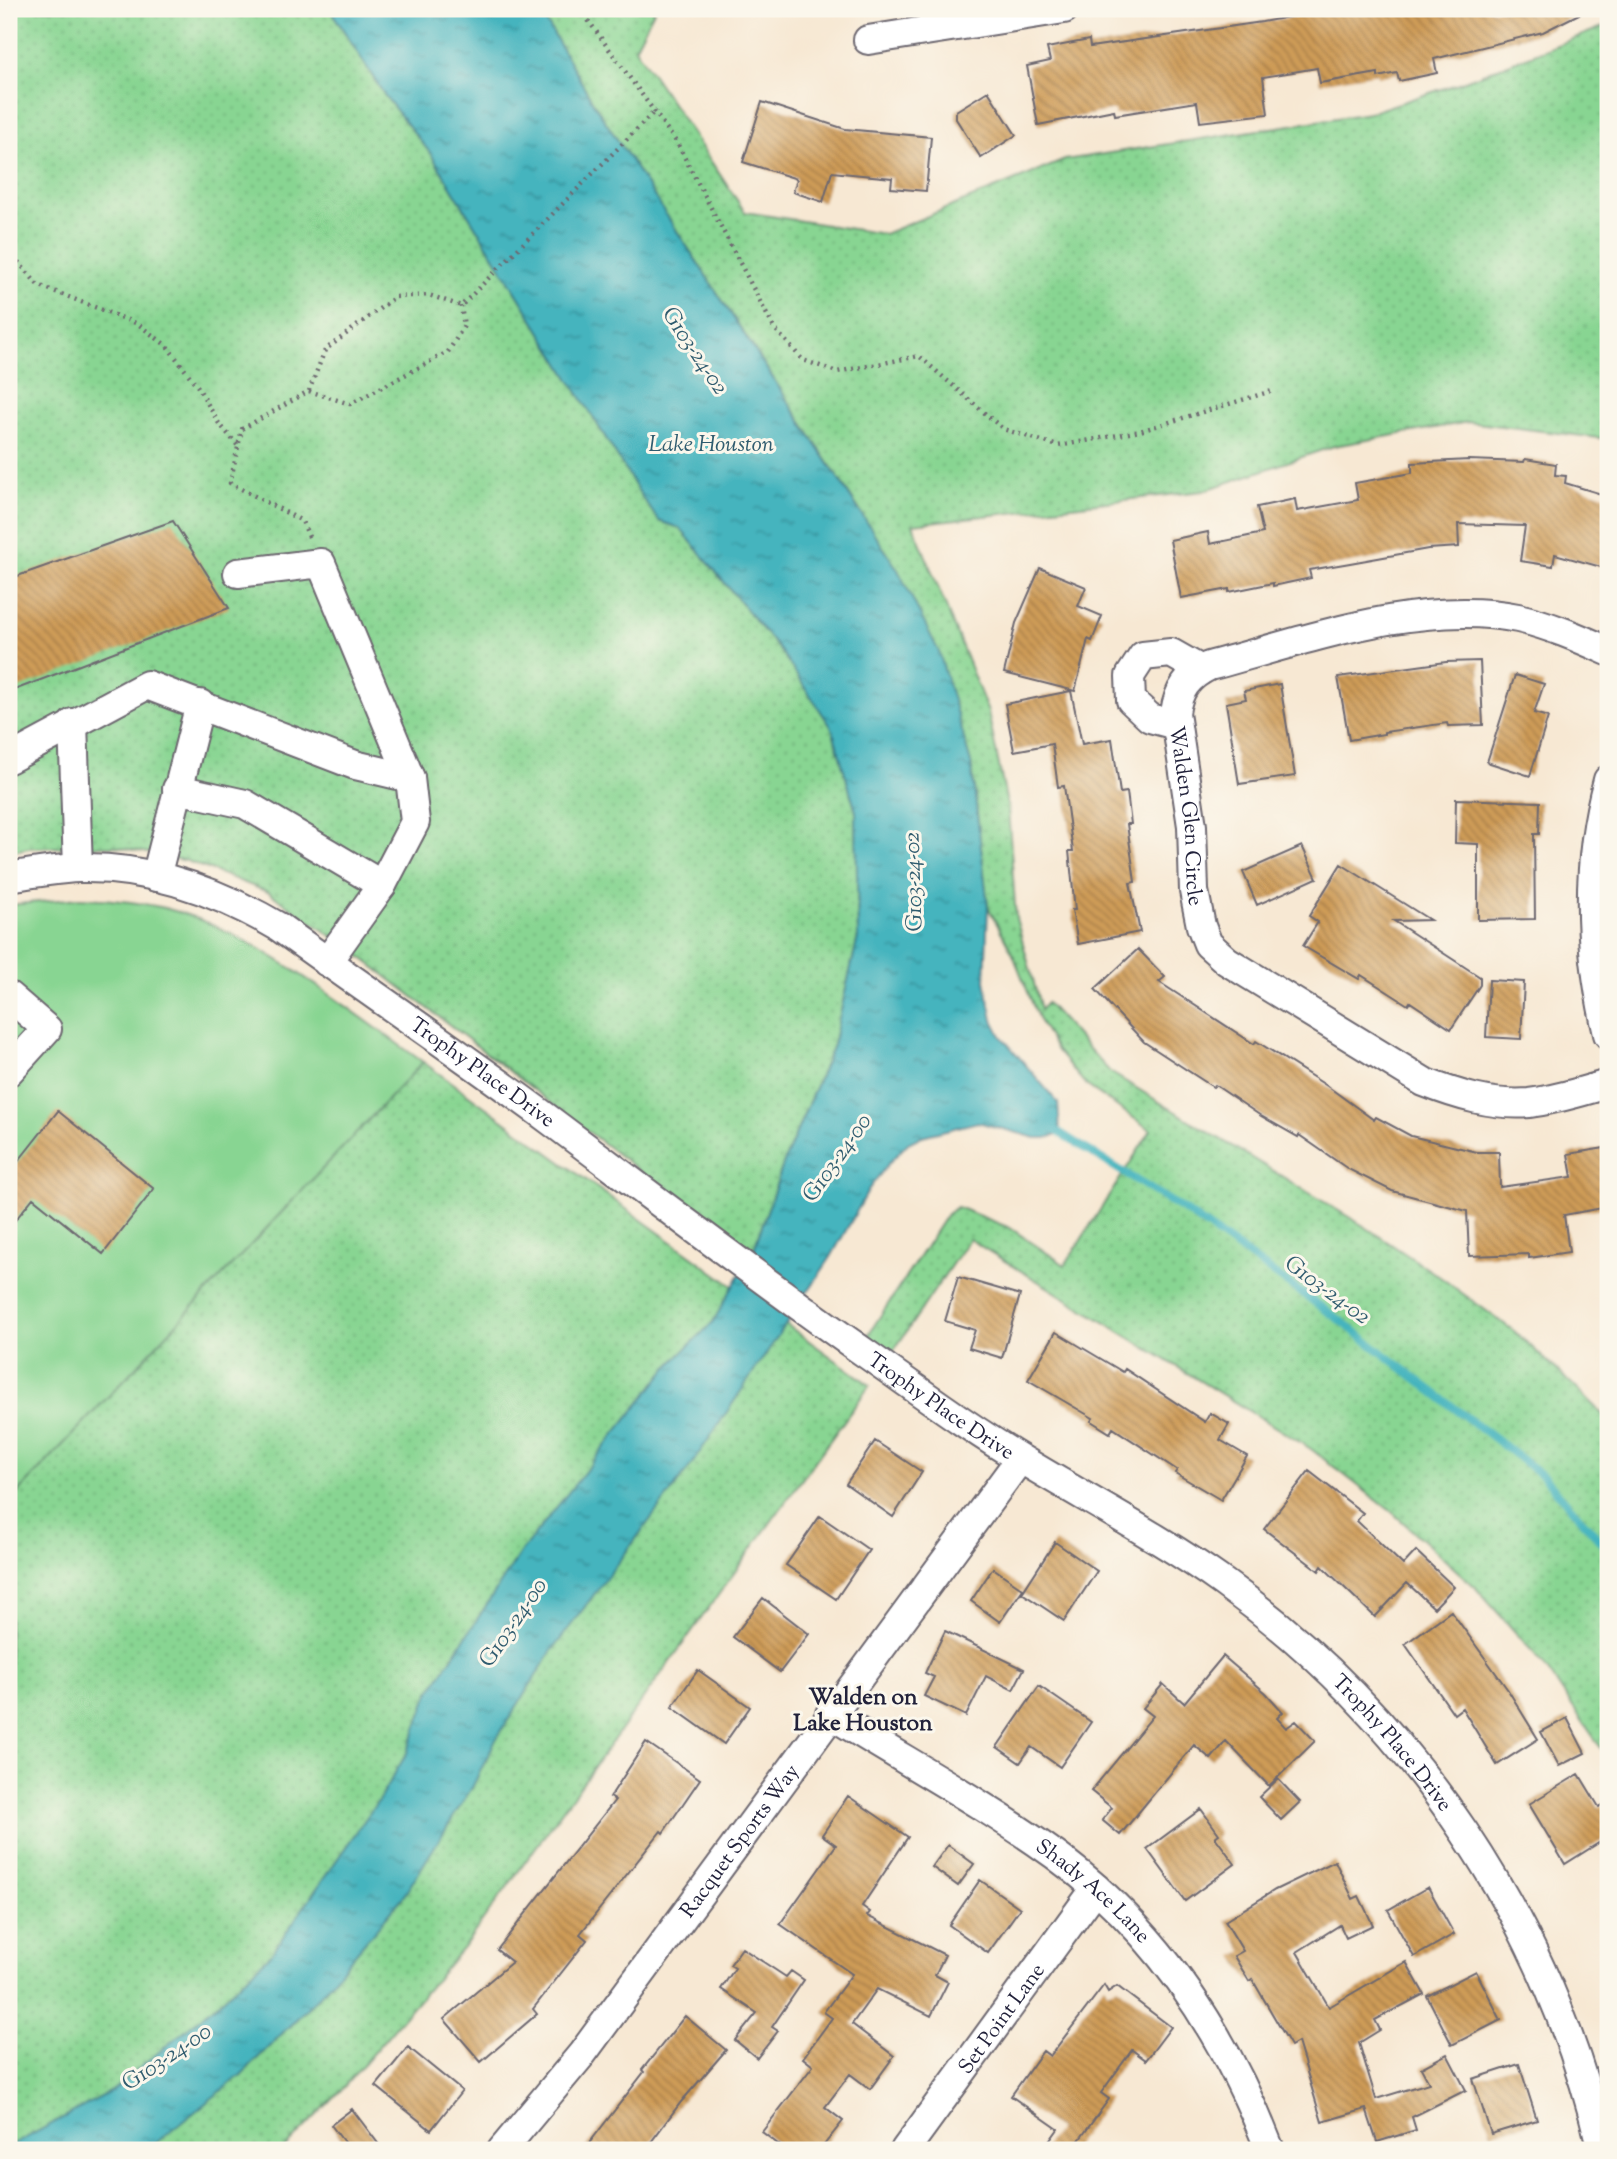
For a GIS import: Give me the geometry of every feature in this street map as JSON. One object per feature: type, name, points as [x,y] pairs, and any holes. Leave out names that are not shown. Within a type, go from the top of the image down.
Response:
[{"type":"street","points":[[868,40],[1064,9]]},
{"type":"street","points":[[238,573],[321,563],[410,778],[415,822],[382,885],[327,962]]},
{"type":"street","points":[[1175,725],[1150,718],[1131,700],[1130,676],[1143,656],[1171,653],[1201,670],[1386,620],[1445,614],[1493,614],[1516,618],[1556,629],[1608,651]]},
{"type":"street","name":"Walden Glen Circle","points":[[1201,670],[1190,678],[1177,698],[1174,713],[1192,826],[1194,891],[1201,926],[1208,944],[1227,961],[1424,1082],[1458,1095],[1496,1101],[1529,1102],[1608,1084]]},
{"type":"street","points":[[9,759],[147,685],[355,765],[410,778]]},
{"type":"street","points":[[156,877],[200,704]]},
{"type":"street","points":[[73,723],[78,868]]},
{"type":"street","points":[[1608,780],[1594,849],[1591,915],[1601,1003],[1608,1034]]},
{"type":"street","points":[[177,789],[245,804],[382,885]]},
{"type":"street","name":"Trophy Place Drive","points":[[9,877],[78,868],[117,870],[156,877],[208,891],[279,927],[549,1120],[697,1233],[845,1339],[1020,1459],[1223,1583],[1276,1623],[1376,1718],[1455,1817],[1489,1869],[1524,1932],[1555,1999],[1575,2053],[1602,2150]]},
{"type":"street","points":[[9,996],[47,1029],[9,1071]]},
{"type":"street","name":"Racquet Sports Way","points":[[502,2150],[582,2054],[1020,1459]]},
{"type":"street","name":"Shady Ace Lane","points":[[830,1714],[1014,1826],[1057,1856],[1096,1888],[1147,1938],[1192,1998],[1222,2045],[1270,2150]]},
{"type":"street","name":"Set Point Lane","points":[[905,2150],[1096,1888]]},
{"type":"path","points":[[580,9],[656,110],[677,143],[775,328],[803,360],[837,372],[919,356],[1003,429],[1058,446],[1140,431],[1275,390]]},
{"type":"path","points":[[461,306],[656,110]]},
{"type":"path","points":[[9,251],[38,285],[138,324],[167,346],[198,387],[218,422],[238,446]]},
{"type":"path","points":[[321,563],[302,521],[230,483],[242,429],[309,391],[325,350],[396,297],[429,295],[461,306]]},
{"type":"path","points":[[309,391],[350,404],[448,352],[464,326],[461,306]]},
{"type":"green space","points":[[9,9],[330,9],[385,96],[431,154],[644,500],[659,521],[680,528],[782,653],[832,728],[856,812],[858,937],[833,1045],[784,1162],[754,1249],[690,1210],[356,953],[268,892],[187,861],[114,846],[29,848],[9,852]]},
{"type":"green space","points":[[539,9],[655,9],[635,48],[745,212],[884,234],[1065,160],[1369,113],[1457,84],[1608,25],[1608,439],[1468,422],[1334,446],[1203,491],[913,524],[988,712],[1008,809],[1016,918],[1041,1009],[1047,1003],[1110,1072],[1367,1228],[1440,1277],[1514,1331],[1608,1420],[1608,1758],[1541,1661],[1475,1587],[1392,1512],[1311,1449],[969,1239],[890,1356],[866,1338],[947,1214],[957,1207],[1010,1228],[1065,1265],[1151,1130],[1086,1085],[1057,1051],[1039,1020],[1012,952],[988,907],[971,763],[860,511],[594,104]]},
{"type":"green space","points":[[79,898],[157,906],[201,920],[235,935],[301,975],[423,1062],[9,1502],[9,905]]},
{"type":"green space","points":[[423,1062],[870,1385],[463,1948],[342,2089],[283,2150],[9,2150],[9,1502]]},
{"type":"water","name":"Lake Houston","points":[[330,9],[539,9],[594,104],[898,570],[939,652],[971,763],[988,907],[985,981],[993,1020],[1001,1036],[1058,1103],[1060,1134],[1036,1138],[978,1122],[922,1136],[908,1143],[889,1163],[871,1186],[831,1257],[692,1464],[551,1652],[495,1741],[473,1786],[403,1897],[321,1994],[241,2075],[157,2142],[142,2150],[9,2150],[9,2147],[112,2091],[224,1998],[271,1954],[380,1798],[407,1753],[429,1693],[521,1552],[669,1366],[713,1322],[754,1249],[784,1162],[833,1045],[858,937],[856,812],[832,728],[782,653],[680,528],[659,521],[644,500],[431,154],[385,96]]},
{"type":"building","points":[[1332,9],[1589,9],[1543,32],[1434,59],[1437,73],[1399,81],[1397,73],[1378,77],[1378,73],[1320,83],[1317,68],[1263,77],[1268,114],[1200,122],[1197,102],[1115,115],[1114,110],[1038,125],[1027,66],[1050,61],[1047,48],[1089,40],[1090,47]]},
{"type":"building","points":[[988,91],[1016,135],[981,158],[956,119],[956,111]]},
{"type":"building","points":[[762,102],[845,129],[931,137],[926,191],[891,188],[892,178],[832,172],[823,202],[793,192],[797,179],[743,162]]},
{"type":"building","points":[[1525,459],[1556,464],[1555,475],[1566,476],[1565,483],[1608,496],[1608,569],[1555,554],[1553,566],[1520,561],[1525,526],[1458,524],[1459,547],[1428,549],[1309,570],[1311,578],[1273,586],[1273,583],[1181,598],[1170,540],[1208,532],[1210,544],[1263,533],[1257,507],[1295,499],[1297,511],[1358,500],[1355,483],[1412,473],[1412,463],[1469,460],[1524,462]]},
{"type":"building","points":[[173,521],[229,608],[9,692],[9,579]]},
{"type":"building","points":[[1040,568],[1086,587],[1078,606],[1102,616],[1092,641],[1088,639],[1075,691],[1004,673],[1016,623]]},
{"type":"building","points":[[1480,661],[1483,725],[1448,726],[1447,723],[1349,740],[1338,677],[1446,662]]},
{"type":"building","points":[[1515,675],[1544,684],[1534,713],[1548,717],[1530,776],[1487,762]]},
{"type":"building","points":[[1280,684],[1295,776],[1239,784],[1226,703],[1246,699],[1244,691]]},
{"type":"building","points":[[1071,691],[1082,744],[1112,739],[1120,793],[1127,792],[1131,824],[1127,824],[1135,882],[1130,883],[1140,932],[1078,944],[1072,910],[1075,910],[1069,851],[1073,851],[1064,786],[1058,787],[1052,744],[1014,751],[1005,704]]},
{"type":"building","points":[[1456,799],[1540,802],[1539,834],[1534,834],[1535,919],[1478,920],[1478,844],[1455,843]]},
{"type":"building","points":[[1302,846],[1317,878],[1257,905],[1243,872]]},
{"type":"building","points":[[1341,864],[1430,920],[1394,921],[1480,977],[1480,985],[1451,1029],[1410,1002],[1408,1005],[1361,975],[1359,979],[1303,946],[1318,922],[1309,916]]},
{"type":"building","points":[[1138,949],[1165,977],[1159,982],[1254,1044],[1256,1041],[1327,1086],[1374,1120],[1376,1117],[1411,1136],[1477,1152],[1499,1152],[1500,1187],[1572,1177],[1568,1154],[1605,1148],[1608,1163],[1608,1207],[1564,1215],[1569,1252],[1529,1258],[1529,1254],[1469,1256],[1467,1211],[1392,1191],[1348,1169],[1299,1135],[1298,1137],[1261,1116],[1144,1042],[1095,989]]},
{"type":"building","points":[[1489,980],[1524,982],[1521,1039],[1486,1037]]},
{"type":"building","points":[[58,1111],[154,1189],[103,1254],[33,1198],[9,1228],[9,1173]]},
{"type":"building","points":[[958,1277],[1020,1295],[1002,1358],[969,1348],[975,1330],[945,1321]]},
{"type":"building","points":[[1056,1332],[1123,1372],[1125,1369],[1205,1422],[1210,1413],[1229,1424],[1220,1440],[1247,1456],[1221,1500],[1175,1473],[1177,1470],[1113,1428],[1110,1433],[1091,1421],[1093,1418],[1028,1380]]},
{"type":"building","points":[[875,1441],[922,1472],[893,1517],[846,1484]]},
{"type":"building","points":[[1309,1471],[1363,1513],[1357,1521],[1403,1565],[1416,1551],[1454,1587],[1434,1608],[1407,1583],[1375,1617],[1322,1566],[1319,1571],[1264,1529]]},
{"type":"building","points":[[820,1516],[869,1550],[836,1599],[786,1565]]},
{"type":"building","points":[[1055,1542],[1097,1571],[1064,1621],[1022,1593]]},
{"type":"building","points":[[993,1568],[1023,1589],[1000,1622],[971,1601]]},
{"type":"building","points":[[763,1598],[809,1634],[780,1672],[733,1637]]},
{"type":"building","points":[[1451,1611],[1508,1690],[1538,1739],[1497,1765],[1462,1708],[1454,1714],[1405,1644]]},
{"type":"building","points":[[945,1631],[1024,1669],[1013,1690],[986,1676],[966,1716],[924,1696],[934,1677],[925,1673]]},
{"type":"building","points":[[1223,1656],[1266,1693],[1283,1712],[1277,1718],[1286,1728],[1296,1721],[1315,1741],[1269,1786],[1226,1741],[1211,1759],[1194,1745],[1120,1835],[1102,1820],[1112,1808],[1091,1791],[1153,1716],[1143,1708],[1163,1684],[1184,1703]]},
{"type":"building","points":[[698,1670],[750,1707],[724,1744],[672,1707]]},
{"type":"building","points":[[1039,1686],[1091,1722],[1060,1767],[1031,1747],[1020,1763],[997,1747]]},
{"type":"building","points":[[1567,1718],[1585,1753],[1559,1766],[1541,1732]]},
{"type":"building","points":[[646,1742],[700,1779],[663,1833],[661,1831],[580,1934],[587,1940],[533,2009],[537,2014],[481,2062],[444,2019],[512,1962],[497,1950],[615,1800],[610,1797]]},
{"type":"building","points":[[1579,1774],[1599,1807],[1608,1802],[1608,1837],[1565,1864],[1529,1804]]},
{"type":"building","points":[[1278,1779],[1300,1802],[1281,1820],[1259,1797]]},
{"type":"building","points":[[848,1796],[908,1837],[862,1906],[870,1912],[867,1916],[945,1955],[935,1975],[948,1982],[931,2016],[877,1989],[852,2024],[894,2056],[870,2089],[850,2074],[825,2107],[843,2121],[820,2150],[786,2150],[762,2132],[813,2066],[803,2058],[832,2018],[824,2012],[852,1974],[780,1924],[836,1845],[822,1835]]},
{"type":"building","points":[[1201,1809],[1219,1834],[1215,1837],[1235,1864],[1185,1901],[1147,1849]]},
{"type":"building","points":[[948,1845],[974,1864],[958,1886],[932,1867]]},
{"type":"building","points":[[1335,1861],[1353,1899],[1359,1896],[1373,1925],[1346,1938],[1340,1925],[1297,1952],[1329,2007],[1406,1962],[1424,1994],[1375,2020],[1380,2030],[1359,2043],[1376,2099],[1429,2083],[1421,2068],[1447,2054],[1466,2090],[1412,2117],[1416,2130],[1377,2142],[1366,2109],[1322,2122],[1298,2042],[1291,2046],[1252,1979],[1249,1981],[1234,1956],[1243,1951],[1225,1921],[1275,1890]]},
{"type":"building","points":[[980,1880],[1020,1908],[988,1953],[949,1925]]},
{"type":"building","points":[[1428,1887],[1454,1934],[1414,1957],[1388,1910]]},
{"type":"building","points":[[742,1948],[786,1977],[791,1971],[804,1980],[772,2027],[778,2031],[757,2058],[735,2040],[757,2013],[721,1989],[735,1968],[730,1965]]},
{"type":"building","points":[[1476,1971],[1501,2020],[1452,2045],[1427,1996]]},
{"type":"building","points":[[1104,1985],[1108,1992],[1117,1986],[1171,2027],[1146,2060],[1132,2050],[1101,2093],[1109,2099],[1072,2150],[1043,2150],[1058,2129],[1011,2096],[1043,2051],[1050,2056]]},
{"type":"building","points":[[685,2016],[726,2050],[681,2102],[645,2150],[584,2150],[644,2072],[642,2070]]},
{"type":"building","points":[[408,2047],[462,2091],[431,2130],[376,2086]]},
{"type":"building","points":[[1519,2064],[1537,2120],[1491,2134],[1473,2079]]},
{"type":"building","points":[[352,2109],[383,2150],[350,2150],[331,2125]]},
{"type":"waterway","name":"G103-24-02","points":[[1052,1128],[1184,1210],[1337,1318],[1543,1476],[1608,1549]]},
{"type":"district","name":"Walden on Lake Houston","points":[[863,1709]]},
{"type":"water label","name":"G103-24-00","points":[[836,1157]]},
{"type":"water label","name":"G103-24-00","points":[[512,1622]]},
{"type":"water label","name":"G103-24-00","points":[[166,2056]]}]
